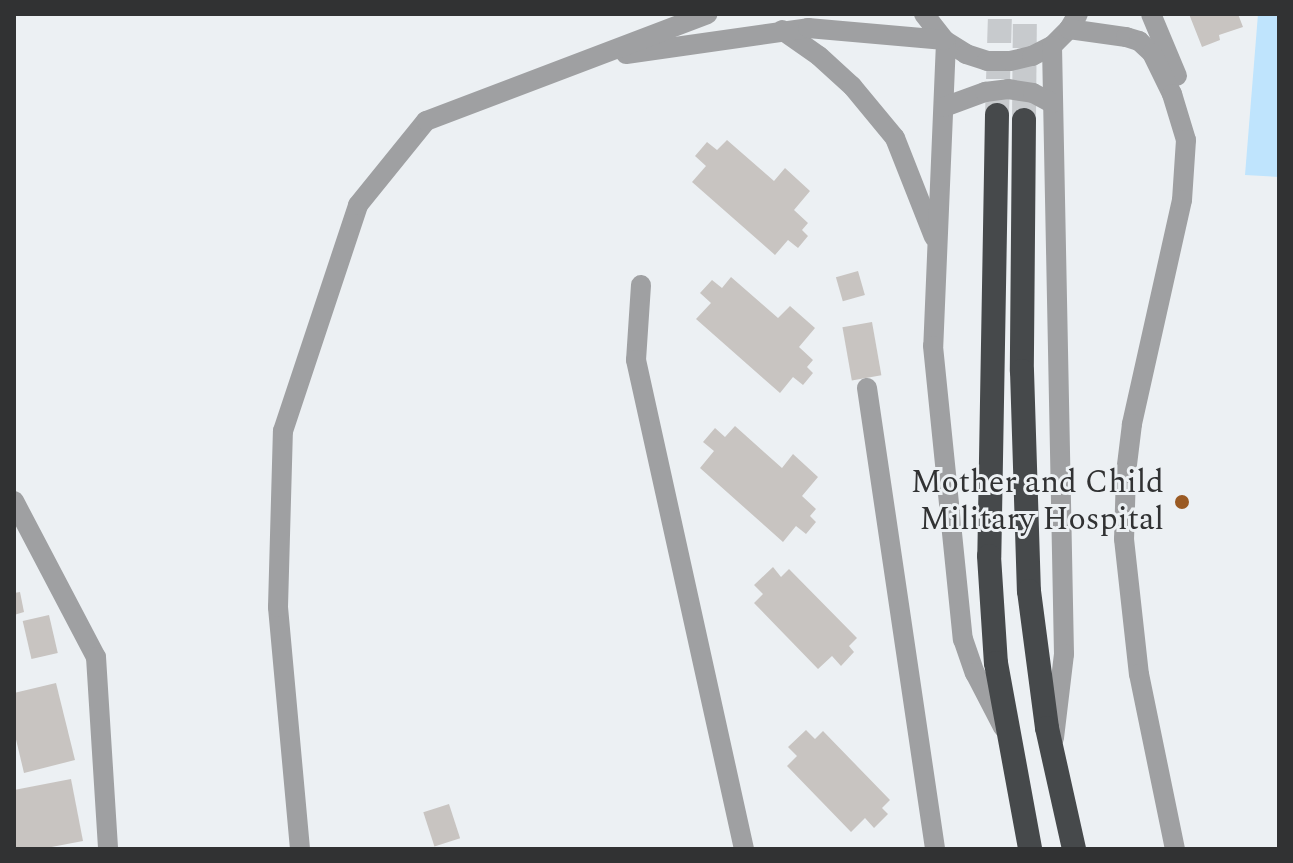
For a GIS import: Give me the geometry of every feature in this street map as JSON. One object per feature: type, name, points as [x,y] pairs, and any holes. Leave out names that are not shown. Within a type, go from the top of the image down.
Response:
[{"type":"highway","points":[[997,115],[989,556],[996,663],[1030,849]]},
{"type":"highway","points":[[1024,120],[1022,371],[1029,591],[1052,750],[1074,849]]},
{"type":"street","points":[[300,849],[278,607],[283,431],[358,205],[426,121],[707,14]]},
{"type":"street","points":[[924,14],[945,41],[933,346],[963,639],[975,673],[1010,740]]},
{"type":"street","points":[[586,60],[808,28],[945,41],[987,61],[1010,61],[1032,56],[1052,46],[1073,22],[1094,14]]},
{"type":"street","points":[[1151,14],[1197,132],[1199,155],[1194,182],[1182,200]]},
{"type":"street","points":[[1073,22],[1139,41],[1152,53],[1184,127],[1182,200],[1132,424],[1126,473],[1124,539],[1128,604],[1139,674],[1175,849]]},
{"type":"street","points":[[782,30],[819,56],[852,86],[895,138],[937,245]]},
{"type":"street","points":[[1052,46],[1064,654],[1052,750]]},
{"type":"street","points":[[944,107],[985,92],[1008,89],[1033,93],[1052,103]]},
{"type":"street","points":[[641,285],[636,360],[744,849]]},
{"type":"street","points":[[867,388],[935,849]]},
{"type":"street","points":[[14,501],[96,657],[108,849]]},
{"type":"shaded area","points":[[1258,14],[1279,14],[1279,177],[1245,175]]},
{"type":"building","points":[[1189,14],[1238,14],[1243,27],[1219,35],[1220,40],[1202,47]]},
{"type":"building","points":[[727,140],[774,181],[785,168],[810,191],[794,210],[808,223],[802,230],[808,236],[798,248],[788,240],[775,255],[692,182],[706,166],[695,156],[707,142],[717,150]]},
{"type":"building","points":[[858,271],[865,295],[843,301],[836,277]]},
{"type":"building","points":[[731,277],[778,318],[790,306],[815,328],[799,347],[813,360],[807,367],[813,373],[803,385],[793,377],[780,393],[696,319],[711,303],[700,293],[712,280],[722,288]]},
{"type":"building","points":[[872,322],[881,375],[852,380],[842,327]]},
{"type":"building","points":[[735,426],[782,468],[793,454],[818,477],[802,496],[816,509],[810,516],[816,522],[806,534],[796,526],[783,542],[700,468],[714,451],[703,442],[715,428],[725,437]]},
{"type":"building","points":[[773,567],[781,577],[789,569],[857,638],[849,646],[854,652],[841,666],[832,656],[818,669],[754,603],[763,594],[754,585]]},
{"type":"building","points":[[20,592],[24,612],[14,615],[14,593]]},
{"type":"building","points":[[49,615],[58,653],[31,659],[23,621]]},
{"type":"building","points":[[56,683],[75,760],[24,773],[14,731],[14,693]]},
{"type":"building","points":[[806,730],[815,739],[823,731],[890,800],[882,808],[888,814],[874,828],[865,818],[851,832],[787,766],[797,756],[788,747]]},
{"type":"building","points":[[71,779],[83,841],[41,849],[14,849],[14,790]]},
{"type":"building","points":[[449,804],[460,838],[434,847],[423,812]]},
{"type":"tunnel","points":[[997,115],[1000,14]]},
{"type":"tunnel","points":[[1024,120],[1025,14]]},
{"type":"place","name":"Mother and Child Military Hospital","points":[[1182,502]]}]
